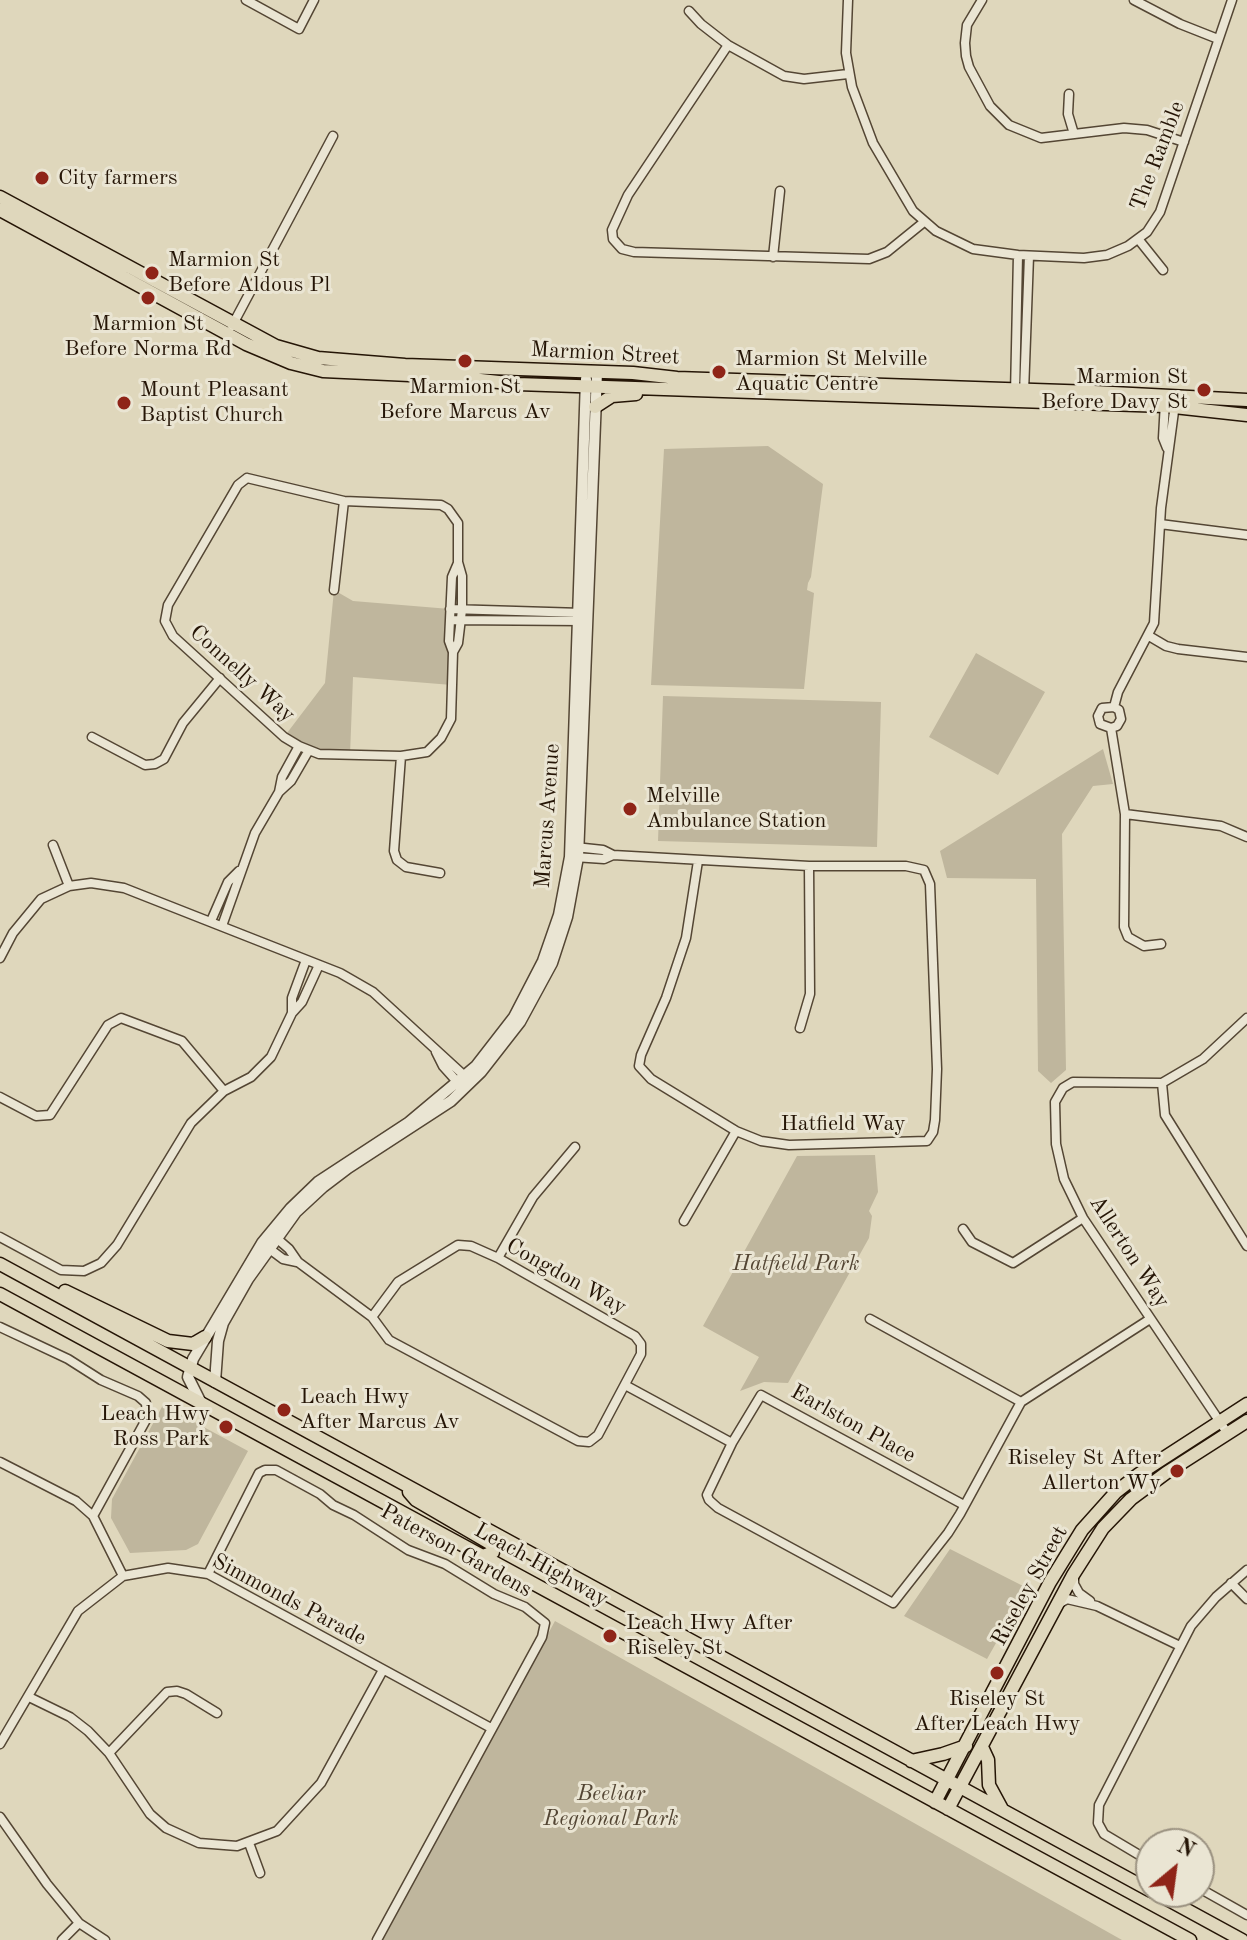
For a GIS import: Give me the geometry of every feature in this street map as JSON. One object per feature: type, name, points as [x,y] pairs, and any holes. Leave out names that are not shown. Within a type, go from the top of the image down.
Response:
[{"type":"main road","name":"Marmion Street","points":[[0,197],[230,329],[267,354],[323,371],[453,377],[517,384],[1020,395]]},
{"type":"main road","name":"Marmion Street","points":[[0,210],[230,329],[294,353],[337,361],[1020,395],[1170,401],[1247,400]]},
{"type":"main road","points":[[595,407],[612,396],[686,389]]},
{"type":"main road","name":"Marmion Street","points":[[1170,401],[1247,415]]},
{"type":"main road","name":"Leach Highway","points":[[0,1264],[1135,1882]]},
{"type":"main road","points":[[39,1284],[71,1293],[168,1341],[193,1344],[205,1337]]},
{"type":"main road","name":"Leach Highway","points":[[0,1294],[1190,1940]]},
{"type":"main road","name":"Riseley Street","points":[[935,1802],[1050,1582],[1082,1530],[1116,1492],[1139,1474],[1247,1404]]},
{"type":"main road","name":"Riseley Street","points":[[948,1809],[1075,1572],[1103,1528],[1131,1499],[1247,1421]]},
{"type":"main road","points":[[404,1485],[416,1500],[493,1545],[493,1552],[483,1556]]},
{"type":"main road","points":[[540,1588],[552,1565]]},
{"type":"main road","points":[[911,1761],[966,1746]]},
{"type":"main road","points":[[982,1747],[988,1760],[989,1785],[1002,1809]]},
{"type":"main road","name":"Leach Highway","points":[[1183,1908],[1242,1940]]},
{"type":"street","points":[[246,0],[299,29],[314,0]]},
{"type":"street","name":"The Ramble","points":[[848,0],[848,74],[862,119],[905,200],[924,222],[947,238],[973,249],[1029,256],[1095,258],[1139,240],[1160,212],[1232,0]]},
{"type":"street","points":[[982,0],[967,25],[965,49],[969,67],[990,106],[1009,125],[1026,134],[1048,139],[1111,128],[1135,129],[1184,142]]},
{"type":"street","points":[[1134,0],[1168,19],[1218,39]]},
{"type":"street","points":[[689,11],[728,45],[784,76],[804,79],[848,74]]},
{"type":"street","points":[[728,45],[641,172],[612,230],[613,239],[622,249],[634,252],[869,259],[887,252],[924,222]]},
{"type":"street","points":[[1069,94],[1068,114],[1074,134]]},
{"type":"street","points":[[230,329],[333,136]]},
{"type":"street","points":[[773,257],[780,191]]},
{"type":"street","points":[[1139,240],[1163,270]]},
{"type":"street","points":[[1018,255],[1020,395]]},
{"type":"street","points":[[1020,395],[1029,256]]},
{"type":"street","name":"Marcus Avenue","points":[[190,1368],[205,1337],[265,1245],[318,1182],[464,1082],[514,1017],[543,961],[559,915],[574,852],[592,372]]},
{"type":"street","name":"Marcus Avenue","points":[[583,617],[595,407],[591,386]]},
{"type":"street","points":[[1114,707],[1118,692],[1154,623],[1160,524],[1167,449],[1171,439],[1170,401]]},
{"type":"street","name":"Connelly Way","points":[[453,652],[458,643],[461,621],[462,576],[458,562],[458,523],[448,509],[441,505],[344,501],[247,478],[238,485],[168,605],[165,621],[173,636],[284,737],[299,746],[319,754],[401,756],[427,752],[441,738],[451,719],[453,652],[449,641],[450,609],[452,577],[458,562]]},
{"type":"street","points":[[334,590],[344,501]]},
{"type":"street","points":[[1160,524],[1247,535]]},
{"type":"street","points":[[450,609],[583,617]]},
{"type":"street","points":[[450,620],[583,617]]},
{"type":"street","points":[[1149,636],[1178,649],[1247,657]]},
{"type":"street","points":[[92,737],[145,765],[155,764],[164,759],[183,723],[220,678]]},
{"type":"street","points":[[1102,708],[1119,710],[1121,719],[1117,726],[1111,728],[1100,724],[1098,716],[1102,708]]},
{"type":"street","points":[[1111,728],[1125,814],[1124,927],[1128,937],[1144,946],[1161,944]]},
{"type":"street","points":[[279,792],[282,777],[299,746]]},
{"type":"street","points":[[222,926],[255,833],[309,750]]},
{"type":"street","points":[[401,756],[394,851],[397,860],[406,867],[440,873]]},
{"type":"street","points":[[1125,814],[1221,826],[1247,837]]},
{"type":"street","points":[[53,845],[69,886]]},
{"type":"street","name":"Hatfield Way","points":[[574,852],[603,850],[613,855],[698,861],[906,866],[924,870],[930,884],[937,1069],[933,1132],[927,1141],[789,1145],[761,1141],[736,1131],[651,1079],[639,1066],[686,938],[698,861]]},
{"type":"street","points":[[800,1028],[810,994],[809,866]]},
{"type":"street","points":[[211,921],[228,882],[240,870]]},
{"type":"street","points":[[0,958],[24,918],[41,899],[69,886],[91,883],[124,888],[340,973],[373,992],[436,1052],[443,1066],[464,1082]]},
{"type":"street","points":[[292,1013],[292,998],[306,960]]},
{"type":"street","points":[[0,1237],[61,1270],[84,1271],[101,1263],[117,1245],[191,1123],[224,1091],[251,1077],[271,1057],[319,965]]},
{"type":"street","points":[[0,1097],[36,1116],[50,1115],[108,1025],[121,1018],[182,1041],[224,1091]]},
{"type":"street","points":[[1247,1018],[1203,1059],[1162,1083],[1165,1115],[1247,1246]]},
{"type":"street","name":"Allerton Way","points":[[1162,1083],[1073,1082],[1063,1088],[1055,1102],[1056,1144],[1064,1179],[1083,1218],[1228,1434]]},
{"type":"street","points":[[684,1221],[736,1131]]},
{"type":"street","points":[[498,1258],[533,1197],[575,1147]]},
{"type":"street","points":[[963,1229],[972,1242],[1013,1263],[1083,1218]]},
{"type":"street","name":"Congdon Way","points":[[273,1235],[298,1262],[372,1317],[389,1340],[578,1441],[589,1442],[598,1435],[641,1354],[641,1344],[635,1336],[498,1258],[471,1246],[458,1245],[398,1282],[372,1317]]},
{"type":"street","name":"Marcus Avenue","points":[[215,1382],[215,1359],[221,1328],[265,1245]]},
{"type":"street","name":"Congdon Way","points":[[265,1245],[283,1259],[298,1262]]},
{"type":"street","points":[[870,1319],[1021,1402]]},
{"type":"street","points":[[964,1505],[1021,1402],[1150,1319]]},
{"type":"street","points":[[0,1327],[68,1359],[146,1403],[147,1418],[93,1516]]},
{"type":"street","points":[[190,1368],[188,1377],[201,1403]]},
{"type":"street","points":[[625,1385],[732,1443]]},
{"type":"street","name":"Earlston Place","points":[[761,1395],[964,1505],[948,1533],[893,1603],[712,1504],[707,1495],[708,1489],[732,1443],[761,1395]]},
{"type":"street","points":[[0,1462],[76,1501],[93,1516],[123,1576]]},
{"type":"street","name":"Paterson Gardens","points":[[208,1574],[259,1473],[276,1470],[408,1550],[445,1564],[494,1594],[525,1607],[545,1623],[542,1637],[377,1940]]},
{"type":"street","name":"Simmonds Parade","points":[[1,1740],[78,1611],[123,1576],[168,1568],[208,1574],[491,1728]]},
{"type":"street","points":[[1135,1853],[1100,1829],[1097,1818],[1099,1805],[1180,1646],[1201,1612],[1247,1570]]},
{"type":"street","points":[[1075,1572],[1074,1584],[1079,1593],[1097,1606],[1180,1646]]},
{"type":"street","points":[[1231,1583],[1247,1599]]},
{"type":"street","points":[[1058,1604],[1067,1599],[1097,1606]]},
{"type":"street","points":[[29,1697],[70,1717],[109,1753],[150,1814],[166,1828],[211,1846],[249,1843],[277,1831],[321,1783],[383,1670]]},
{"type":"street","points":[[109,1753],[167,1692],[186,1694],[217,1713]]},
{"type":"street","points":[[0,1817],[79,1923],[105,1940]]},
{"type":"street","points":[[249,1843],[260,1873]]},
{"type":"street","points":[[1215,1897],[1247,1915]]},
{"type":"street","points":[[62,1940],[79,1923]]},
{"type":"green space","points":[[768,446],[823,484],[807,590],[814,593],[804,689],[651,685],[664,449]]},
{"type":"green space","points":[[334,590],[353,601],[462,610],[452,685],[353,677],[350,755],[319,754],[284,737],[325,683]]},
{"type":"green space","points":[[976,653],[1045,692],[998,775],[929,737]]},
{"type":"green space","points":[[663,696],[881,702],[877,847],[658,841]]},
{"type":"green space","points":[[1103,749],[1113,784],[1093,786],[1062,834],[1066,1070],[1051,1083],[1038,1071],[1036,879],[947,878],[940,851]]},
{"type":"green space","name":"Hatfield Park","points":[[875,1155],[878,1192],[869,1211],[872,1216],[869,1238],[788,1383],[764,1382],[740,1391],[759,1357],[703,1326],[797,1156]]},
{"type":"green space","points":[[163,1405],[248,1451],[198,1544],[186,1550],[130,1553],[111,1518],[112,1499]]},
{"type":"green space","points":[[950,1549],[1027,1588],[987,1659],[904,1616]]},
{"type":"green space","name":"Beeliar Regional Park","points":[[555,1621],[1122,1940],[382,1940]]},
{"type":"place","name":"City farmers","points":[[42,178]]},
{"type":"place","name":"Marmion St Before Aldous Pl","points":[[152,273]]},
{"type":"place","name":"Marmion St Before Norma Rd","points":[[148,298]]},
{"type":"place","name":"Marmion St Before Marcus Av","points":[[465,361]]},
{"type":"place","name":"Marmion St Melville Aquatic Centre","points":[[719,372]]},
{"type":"place","name":"Marmion St Before Davy St","points":[[1204,390]]},
{"type":"place","name":"Mount Pleasant Baptist Church","points":[[124,403]]},
{"type":"place","name":"Melville Ambulance Station","points":[[630,809]]},
{"type":"place","name":"Leach Hwy After Marcus Av","points":[[284,1410]]},
{"type":"place","name":"Leach Hwy Ross Park","points":[[226,1427]]},
{"type":"place","name":"Riseley St After Allerton Wy","points":[[1177,1471]]},
{"type":"place","name":"Leach Hwy After Riseley St","points":[[610,1636]]},
{"type":"place","name":"Riseley St After Leach Hwy","points":[[997,1673]]}]
